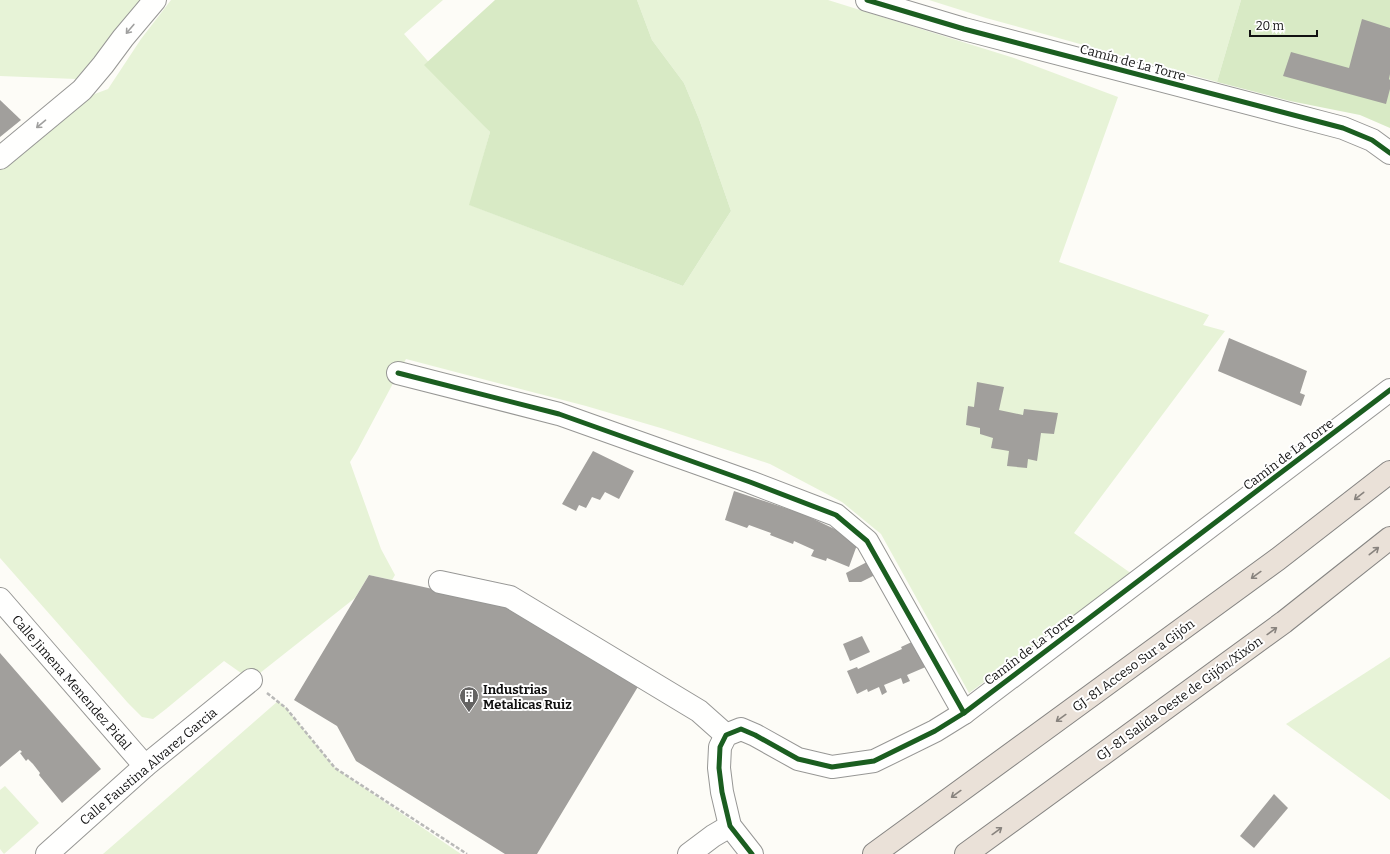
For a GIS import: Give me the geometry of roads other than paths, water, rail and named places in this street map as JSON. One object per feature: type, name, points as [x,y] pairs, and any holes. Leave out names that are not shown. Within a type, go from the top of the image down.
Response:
[{"type":"highway","name":"GJ-81 Acceso Sur a Gijón","points":[[874,854],[1278,559],[1390,472]]},
{"type":"highway","name":"GJ-81 Salida Oeste de Gijón/Xixón","points":[[966,854],[1284,622],[1390,538]]},
{"type":"street","points":[[0,158],[82,90],[155,0]]},
{"type":"street","name":"Camín de La Torre","points":[[867,0],[964,29],[1343,128],[1372,140],[1390,153]]},
{"type":"street","points":[[398,373],[559,414],[750,482],[836,515],[867,541],[964,713]]},
{"type":"street","name":"Camín de La Torre","points":[[726,735],[741,729],[755,734],[798,759],[832,767],[874,761],[935,731],[964,713],[1390,390]]},
{"type":"street","points":[[440,582],[510,597],[699,711],[726,735],[720,747],[719,768],[722,792],[730,826],[752,854]]},
{"type":"street","name":"Calle Jimena Menendez Pidal","points":[[0,599],[145,766]]},
{"type":"street","name":"Calle Faustina Alvarez Garcia","points":[[47,854],[145,766],[251,680]]},
{"type":"street","points":[[689,854],[713,836],[730,826]]},
{"type":"place","name":"Industrias Metalicas Ruiz","points":[[469,713]]}]
